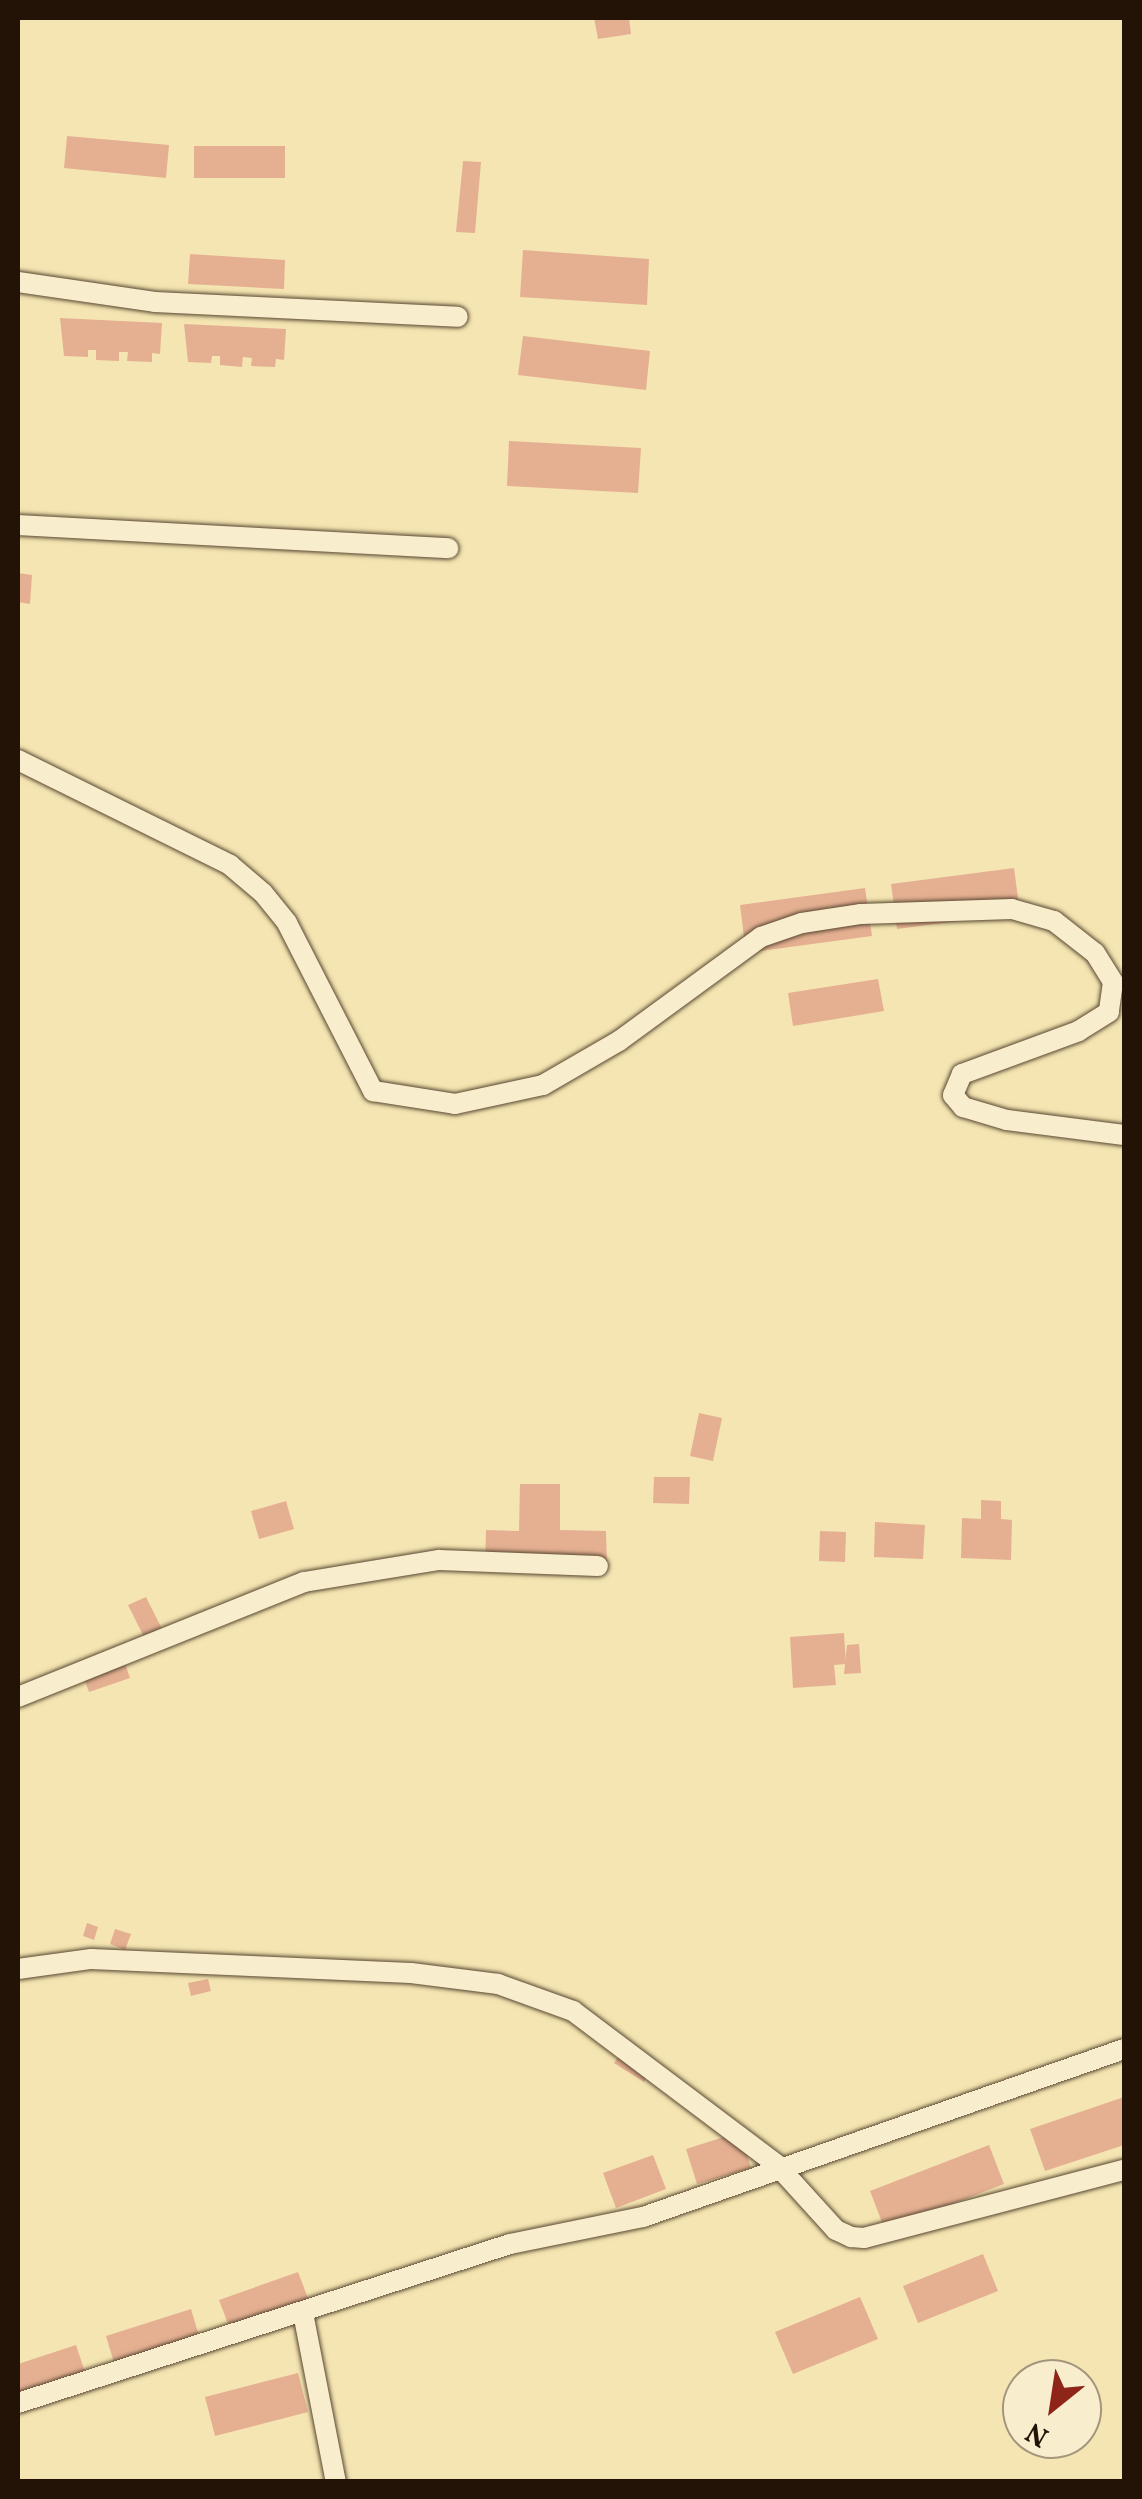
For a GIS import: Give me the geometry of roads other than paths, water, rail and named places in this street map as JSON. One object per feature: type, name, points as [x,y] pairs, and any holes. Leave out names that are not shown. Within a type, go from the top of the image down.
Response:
[{"type":"street","points":[[18,282],[155,302],[458,317]]},
{"type":"street","points":[[18,525],[448,548]]},
{"type":"street","points":[[18,760],[230,866],[263,893],[287,923],[373,1091],[456,1104],[543,1085],[619,1041],[761,937],[802,922],[861,914],[1012,909],[1054,921],[1095,953],[1113,982],[1108,1012],[1079,1031],[962,1074],[954,1095],[963,1107],[1007,1120],[1124,1135]]},
{"type":"street","points":[[18,1697],[304,1582],[439,1560],[598,1566]]},
{"type":"street","points":[[18,1969],[91,1959],[412,1973],[498,1984],[572,2011],[777,2166],[836,2230],[864,2238],[1124,2170]]},
{"type":"street","points":[[18,2403],[510,2244],[643,2217],[777,2166],[1124,2049]]},
{"type":"street","points":[[303,2313],[336,2482]]}]
